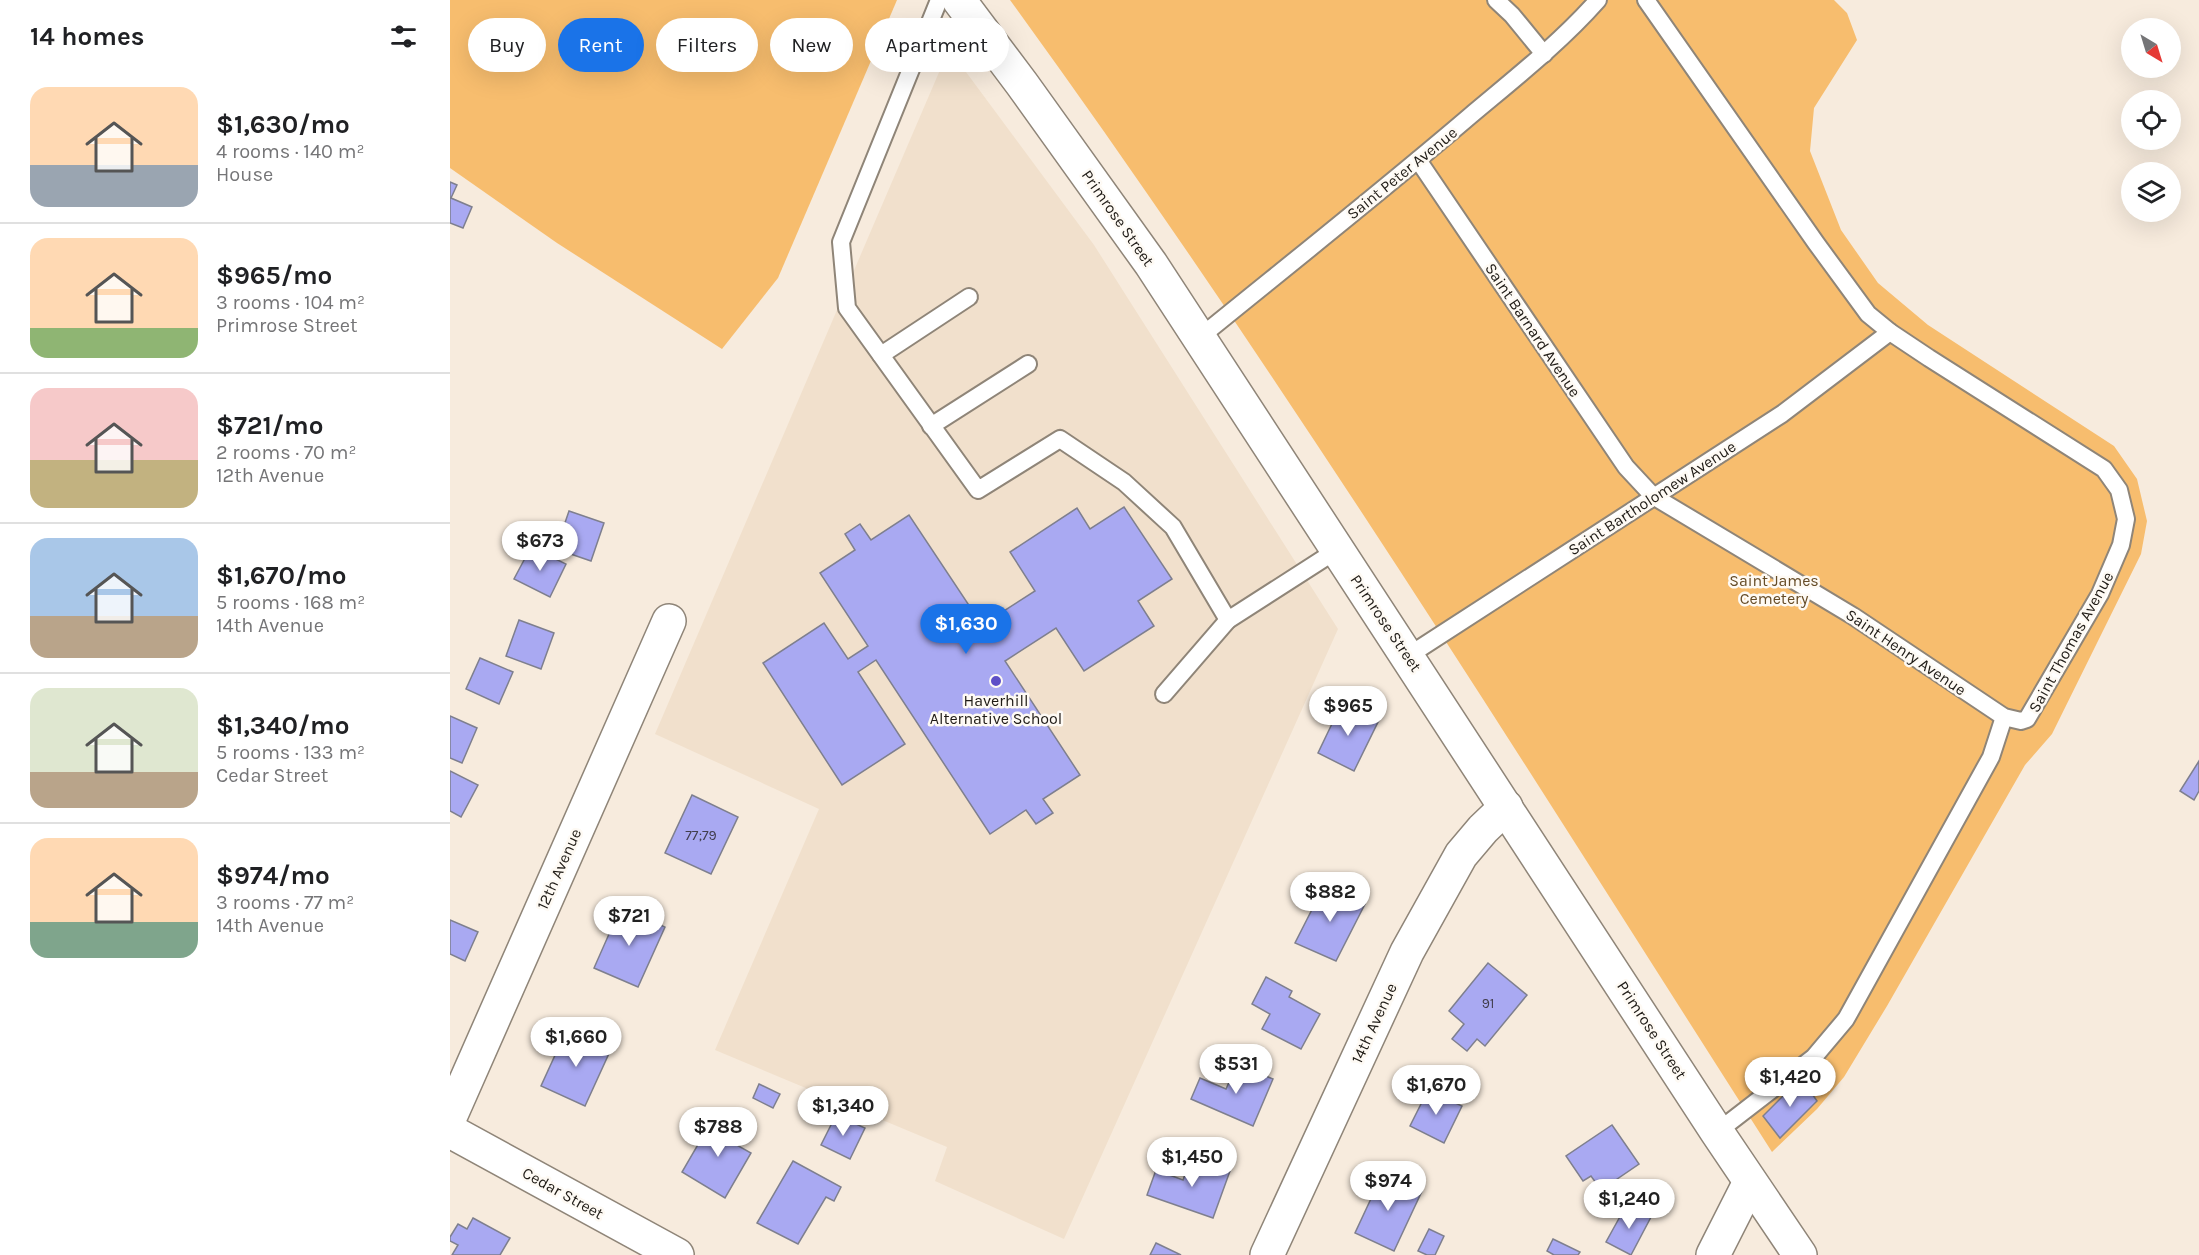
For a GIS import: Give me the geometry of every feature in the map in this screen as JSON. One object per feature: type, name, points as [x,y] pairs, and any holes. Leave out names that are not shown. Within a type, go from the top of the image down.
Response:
[{"type":"main road","name":"Primrose Street","points":[[959,0],[1151,264],[1717,1132],[1800,1255]]},
{"type":"main road","name":"12th Avenue","points":[[450,1117],[669,621]]},
{"type":"main road","name":"14th Avenue","points":[[1267,1255],[1407,952],[1461,855],[1506,807]]},
{"type":"main road","name":"Cedar Street","points":[[450,1131],[677,1255]]},
{"type":"main road","points":[[1713,1255],[1750,1182]]},
{"type":"lane","points":[[939,0],[841,242],[847,308],[978,490],[1060,439],[1124,482],[1173,526],[1228,620]]},
{"type":"lane","points":[[1496,0],[1512,15],[1544,54]]},
{"type":"lane","name":"Saint Peter Avenue","points":[[1198,338],[1418,160],[1544,54],[1581,20],[1598,0]]},
{"type":"lane","name":"Saint Thomas Avenue","points":[[1646,0],[1868,314],[1890,332],[2103,469],[2119,490],[2126,519],[2121,545],[2100,594],[2031,716],[2021,721],[2004,717],[1991,757],[1846,1019],[1814,1057],[1717,1132]]},
{"type":"lane","name":"Saint Barnard Avenue","points":[[1418,160],[1626,467],[1653,496]]},
{"type":"lane","points":[[881,355],[969,297]]},
{"type":"lane","name":"Saint Bartholomew Avenue","points":[[1408,656],[1515,589],[1653,496],[1782,414],[1890,332]]},
{"type":"lane","points":[[931,426],[1028,364]]},
{"type":"lane","name":"Saint Henry Avenue","points":[[1653,496],[1853,616],[2004,717]]},
{"type":"lane","points":[[1164,694],[1228,620],[1337,550]]},
{"type":"shaded area","name":"Haverhill Alternative School","points":[[939,72],[966,72],[1094,245],[1338,629],[1064,1239],[935,1181],[947,1147],[715,1050],[819,809],[655,734]]},
{"type":"green space","points":[[450,0],[897,0],[889,18],[865,18],[866,72],[778,278],[722,349],[557,243],[450,168]]},
{"type":"green space","name":"Saint James Cemetery","points":[[1010,0],[1834,0],[1847,13],[1857,40],[1814,108],[1810,151],[1841,230],[1878,283],[1928,325],[2114,446],[2137,479],[2147,521],[2141,554],[2052,734],[2025,765],[1844,1077],[1817,1109],[1772,1152],[1400,570],[1305,426],[1209,283]]},
{"type":"building","points":[[450,182],[457,185],[451,198],[472,207],[463,228],[450,223]]},
{"type":"building","points":[[1124,507],[1172,579],[1138,601],[1154,626],[1084,671],[1056,628],[1005,661],[1080,775],[1043,799],[1053,813],[1036,824],[1026,810],[990,834],[876,660],[858,672],[905,744],[842,785],[763,663],[824,623],[848,659],[868,646],[820,573],[855,550],[845,534],[860,524],[871,540],[909,515],[982,625],[1035,591],[1010,552],[1077,508],[1090,529]]},
{"type":"building","points":[[569,511],[604,523],[591,561],[556,549]]},
{"type":"building","points":[[531,547],[566,564],[550,597],[514,579]]},
{"type":"building","points":[[519,620],[554,633],[541,669],[506,656]]},
{"type":"building","points":[[480,658],[513,672],[499,704],[466,689]]},
{"type":"building","points":[[1342,703],[1379,720],[1354,771],[1318,753]]},
{"type":"building","points":[[450,716],[477,728],[462,763],[450,758]]},
{"type":"building","points":[[2199,761],[2199,791],[2194,800],[2180,791]]},
{"type":"building","points":[[450,771],[478,785],[461,817],[450,811]]},
{"type":"building","points":[[692,795],[738,817],[711,874],[665,853]]},
{"type":"building","points":[[1325,884],[1365,904],[1336,961],[1295,943]]},
{"type":"building","points":[[621,907],[665,927],[638,987],[594,968]]},
{"type":"building","points":[[450,920],[478,932],[465,961],[450,954]]},
{"type":"building","points":[[1488,963],[1527,995],[1485,1046],[1477,1039],[1467,1051],[1452,1039],[1464,1024],[1449,1011]]},
{"type":"building","points":[[1266,977],[1292,991],[1289,997],[1320,1014],[1301,1049],[1262,1029],[1270,1014],[1252,1004]]},
{"type":"building","points":[[567,1029],[611,1049],[585,1106],[541,1086]]},
{"type":"building","points":[[1237,1064],[1273,1079],[1253,1126],[1191,1099],[1200,1078],[1226,1089]]},
{"type":"building","points":[[1801,1078],[1817,1101],[1780,1138],[1763,1116]]},
{"type":"building","points":[[759,1084],[780,1094],[773,1108],[753,1098]]},
{"type":"building","points":[[1428,1090],[1462,1106],[1444,1143],[1410,1126]]},
{"type":"building","points":[[724,1111],[738,1120],[726,1139],[751,1153],[725,1198],[682,1172],[707,1129],[712,1132]]},
{"type":"building","points":[[836,1115],[865,1128],[850,1159],[821,1145]]},
{"type":"building","points":[[1612,1125],[1639,1164],[1601,1190],[1591,1176],[1583,1181],[1566,1156]]},
{"type":"building","points":[[1191,1157],[1230,1171],[1213,1218],[1147,1195],[1156,1170],[1183,1180]]},
{"type":"building","points":[[793,1161],[841,1187],[834,1201],[826,1197],[798,1244],[757,1223]]},
{"type":"building","points":[[1383,1173],[1422,1191],[1394,1251],[1355,1233]]},
{"type":"building","points":[[1627,1204],[1651,1217],[1631,1255],[1606,1242]]},
{"type":"building","points":[[473,1218],[510,1238],[500,1255],[452,1255],[458,1245],[450,1241],[450,1237],[458,1224],[467,1229]]},
{"type":"building","points":[[1429,1229],[1444,1236],[1435,1255],[1427,1255],[1418,1251]]},
{"type":"building","points":[[1553,1239],[1580,1252],[1578,1255],[1554,1255],[1547,1251]]},
{"type":"building","points":[[1156,1243],[1181,1255],[1150,1255]]},
{"type":"place","name":"Haverhill Alternative School","points":[[996,681]]}]
